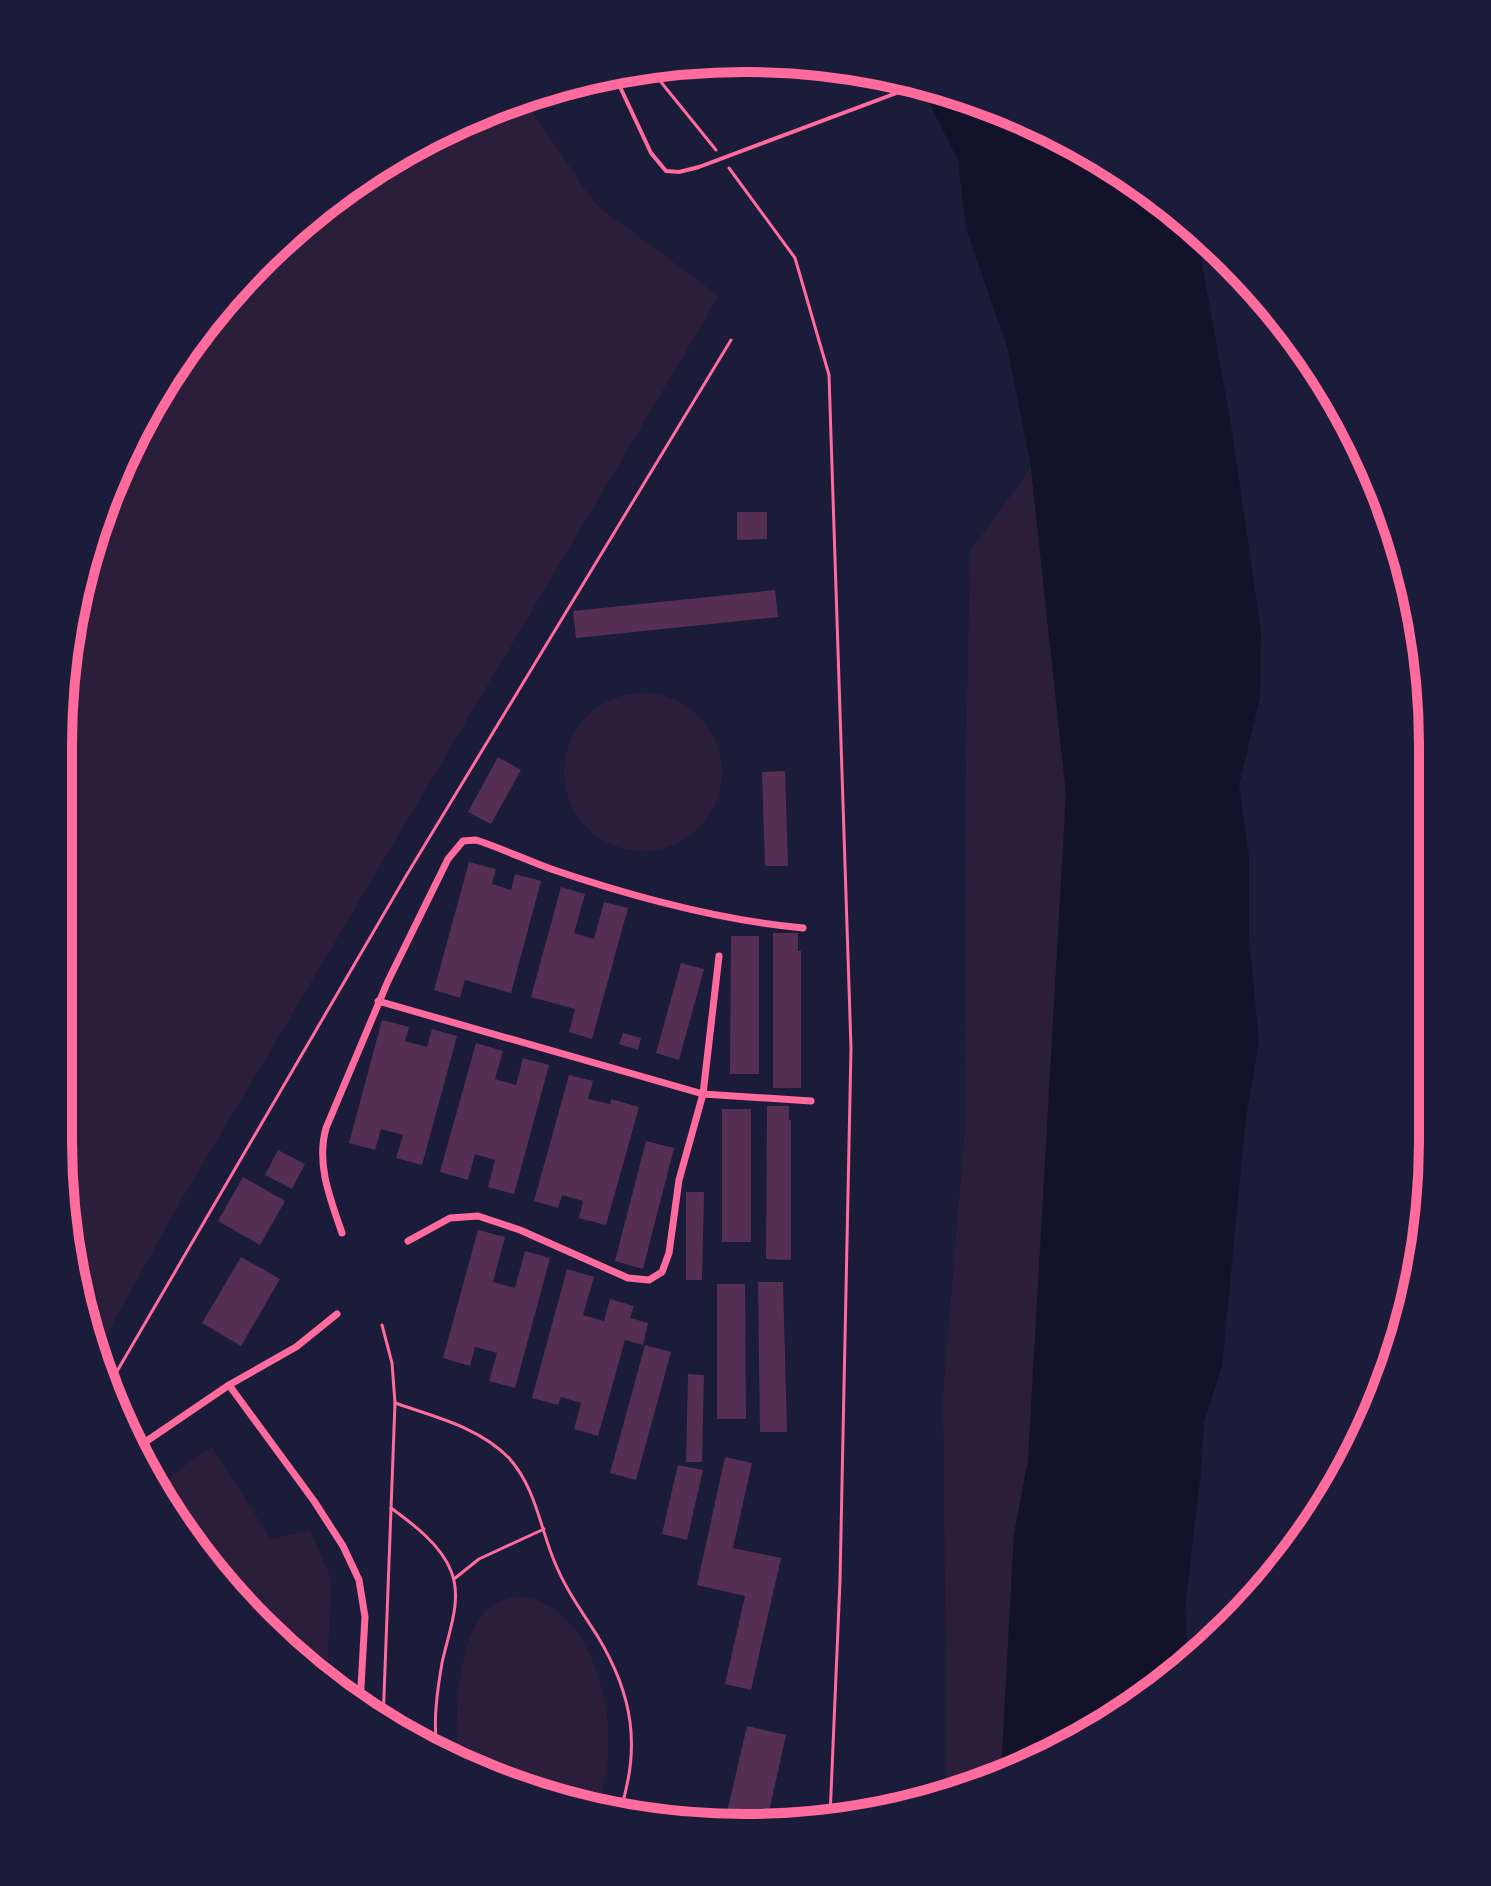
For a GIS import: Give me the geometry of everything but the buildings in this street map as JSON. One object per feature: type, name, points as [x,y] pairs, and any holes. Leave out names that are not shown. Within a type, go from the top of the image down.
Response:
[{"type":"street","points":[[342,1233],[324,1175],[323,1139],[378,1001],[448,859],[458,845],[469,840],[483,842],[570,875],[693,911],[750,923],[803,928]]},
{"type":"street","points":[[408,1241],[450,1218],[478,1216],[520,1230],[620,1275],[637,1280],[652,1279],[662,1272],[667,1260],[677,1192],[703,1094],[719,956]]},
{"type":"street","points":[[378,1001],[703,1094],[811,1101]]},
{"type":"street","points":[[144,1443],[229,1385],[296,1347],[337,1314]]},
{"type":"street","points":[[229,1385],[314,1501],[337,1536],[359,1580],[365,1617],[361,1693]]},
{"type":"lane","points":[[619,84],[651,153],[666,171],[699,167],[902,91]]},
{"type":"path","points":[[658,78],[718,153]]},
{"type":"path","points":[[726,164],[795,258],[829,375],[851,1048],[840,1581],[830,1808]]},
{"type":"path","points":[[115,1375],[406,876],[731,340]]},
{"type":"path","points":[[382,1325],[392,1363],[395,1403],[384,1708]]},
{"type":"path","points":[[395,1403],[473,1432],[498,1448],[524,1480],[564,1584],[608,1654],[625,1694],[633,1751],[623,1802]]},
{"type":"path","points":[[391,1508],[417,1528],[443,1556],[454,1579],[453,1617],[435,1712],[436,1739]]},
{"type":"path","points":[[454,1579],[479,1559],[544,1529]]},
{"type":"shaded area","points":[[926,97],[1003,123],[1082,162],[1156,211],[1199,248],[1231,425],[1261,631],[1260,698],[1239,785],[1249,857],[1249,936],[1259,1043],[1246,1117],[1222,1366],[1204,1422],[1186,1600],[1187,1650],[1156,1675],[1082,1724],[1002,1764],[1014,1534],[1028,1461],[1066,794],[1031,468],[1007,346],[966,229],[958,160]]},
{"type":"shaded area","points":[[530,108],[595,204],[719,296],[178,1206],[103,1341],[85,1272],[73,1185],[72,746],[73,701],[85,614],[108,529],[141,448],[162,409],[211,335],[269,269],[335,211],[409,162],[488,123]]},
{"type":"shaded area","points":[[1031,468],[1066,794],[1028,1462],[1014,1534],[1002,1764],[947,1783],[943,1395],[965,1128],[970,551]]},
{"type":"shaded area","points":[[643,693],[673,699],[699,716],[716,742],[722,772],[716,802],[699,828],[673,845],[643,851],[613,845],[587,828],[570,802],[564,772],[570,742],[587,716],[613,699]]},
{"type":"shaded area","points":[[212,1447],[271,1539],[310,1530],[331,1578],[327,1669],[269,1617],[239,1585],[211,1551],[164,1480]]},
{"type":"shaded area","points":[[517,1597],[546,1604],[569,1622],[587,1649],[600,1681],[607,1716],[608,1751],[604,1782],[598,1797],[529,1778],[458,1749],[459,1683],[468,1643],[484,1613]]}]
